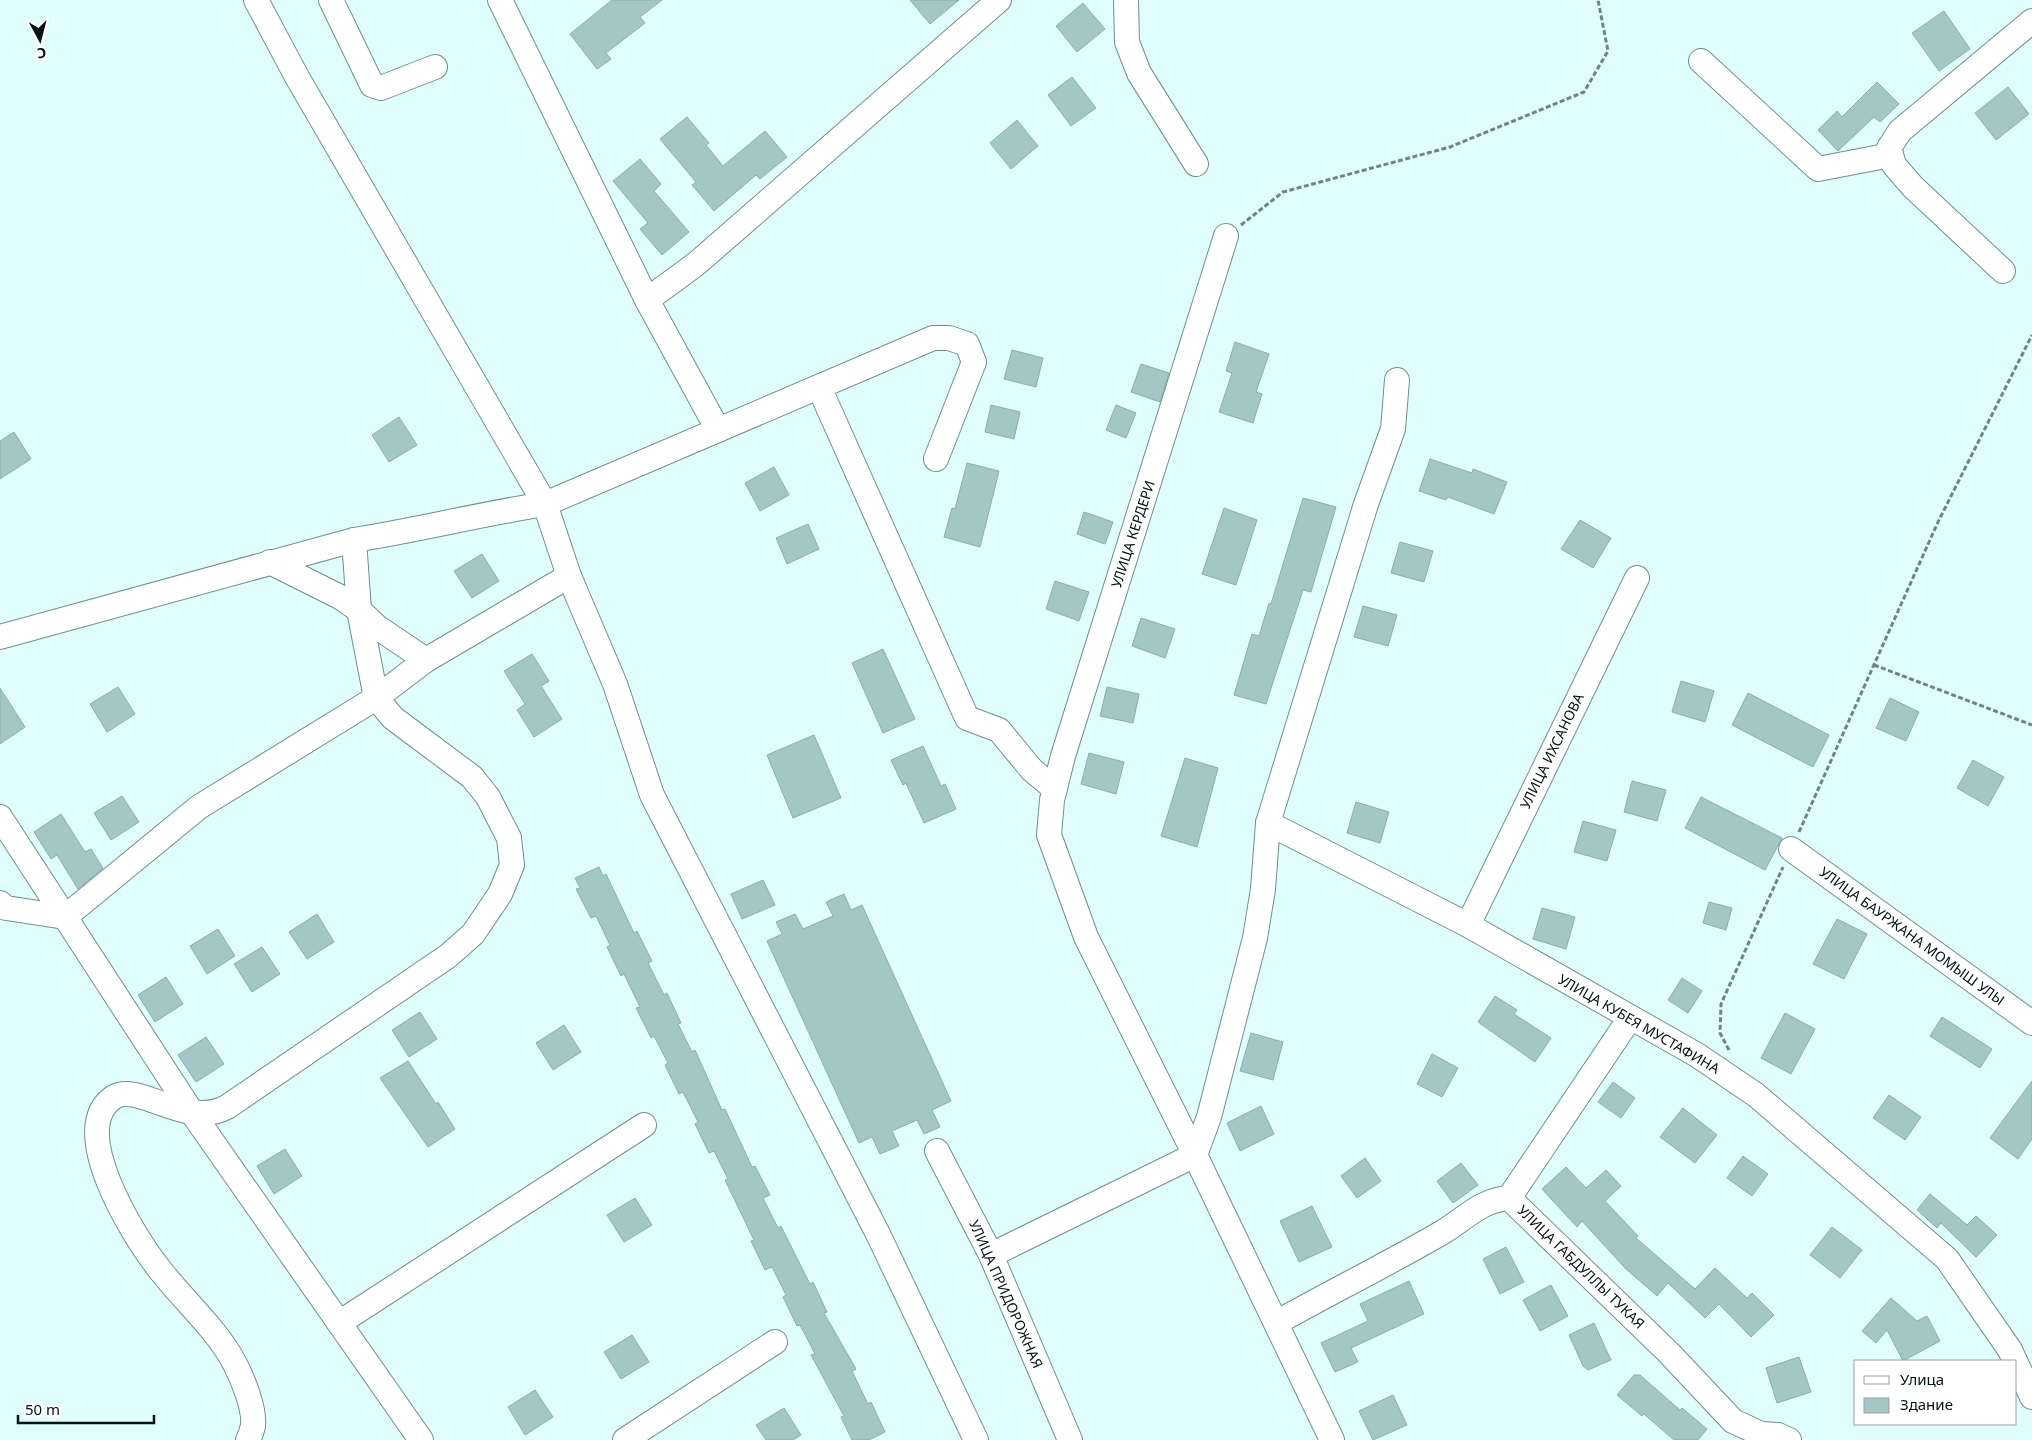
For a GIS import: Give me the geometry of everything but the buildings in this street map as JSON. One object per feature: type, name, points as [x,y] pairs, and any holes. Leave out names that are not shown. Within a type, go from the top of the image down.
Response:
[{"type":"street","points":[[256,0],[297,77],[545,504],[569,576],[616,684],[627,725],[652,795],[869,1217],[976,1440]]},
{"type":"street","points":[[331,0],[372,85],[381,88],[435,67]]},
{"type":"street","points":[[647,300],[696,264],[999,0]]},
{"type":"street","points":[[1126,0],[1127,42],[1139,74],[1196,164]]},
{"type":"street","points":[[502,1],[647,300],[718,430]]},
{"type":"street","points":[[2003,271],[1914,187],[1894,165],[1889,148],[1900,131],[2032,21]]},
{"type":"street","points":[[1701,61],[1818,169],[1892,156]]},
{"type":"street","name":"УЛИЦА КЕРДЕРИ","points":[[1194,1155],[1086,937],[1049,835],[1055,788],[1063,756],[1226,236]]},
{"type":"street","points":[[0,637],[354,540],[413,531],[485,513],[545,504],[933,338],[949,338],[967,344],[974,362],[936,459]]},
{"type":"street","points":[[991,1255],[1194,1155],[1209,1117],[1255,938],[1263,889],[1268,823],[1366,504],[1393,430],[1397,380]]},
{"type":"street","points":[[819,388],[967,718],[999,730],[1032,770],[1055,788]]},
{"type":"street","points":[[248,1440],[253,1425],[248,1393],[235,1363],[156,1266],[121,1208],[109,1183],[100,1156],[96,1128],[105,1108],[115,1097],[130,1094],[193,1114],[208,1114],[227,1107],[448,956],[473,934],[500,894],[512,865],[509,838],[488,798],[472,777],[393,718],[376,698],[359,610],[354,540]]},
{"type":"street","points":[[270,562],[316,584],[359,610],[377,628],[426,660]]},
{"type":"street","points":[[0,903],[6,908],[65,917],[199,806],[376,698],[426,660],[569,576]]},
{"type":"street","name":"УЛИЦА ИХСАНОВА","points":[[1468,925],[1637,578]]},
{"type":"street","points":[[0,817],[193,1114],[421,1440]]},
{"type":"street","name":"УЛИЦА КУБЕЯ МУСТАФИНА","points":[[1268,823],[1468,925],[1698,1055],[1756,1095],[1947,1259],[2010,1350],[2014,1360]]},
{"type":"street","name":"УЛИЦА БАУРЖАНА МОМЫШ УЛЫ","points":[[1791,849],[2032,1023]]},
{"type":"street","points":[[1509,1198],[1630,1018]]},
{"type":"street","points":[[340,1323],[644,1125]]},
{"type":"street","name":"УЛИЦА ПРИДОРОЖНАЯ","points":[[937,1151],[991,1255],[1070,1440]]},
{"type":"street","points":[[1194,1155],[1332,1440]]},
{"type":"street","name":"УЛИЦА ГАБДУЛЛЫ ТУКАЯ","points":[[1276,1323],[1444,1231],[1480,1205],[1496,1199],[1509,1198],[1669,1352],[1733,1421],[1754,1437],[1778,1435],[1789,1440]]},
{"type":"street","points":[[625,1440],[775,1342]]},
{"type":"street","name":"УЛИЦА КУБЕЯ МУСТАФИНА","points":[[2017,1366],[2032,1398]]},
{"type":"path","points":[[1226,236],[1283,192],[1450,147],[1584,92],[1608,51],[1598,0]]},
{"type":"path","points":[[1732,1057],[1720,1033],[1721,1004],[1938,522],[2032,335]]},
{"type":"path","points":[[1874,665],[2032,725]]}]
